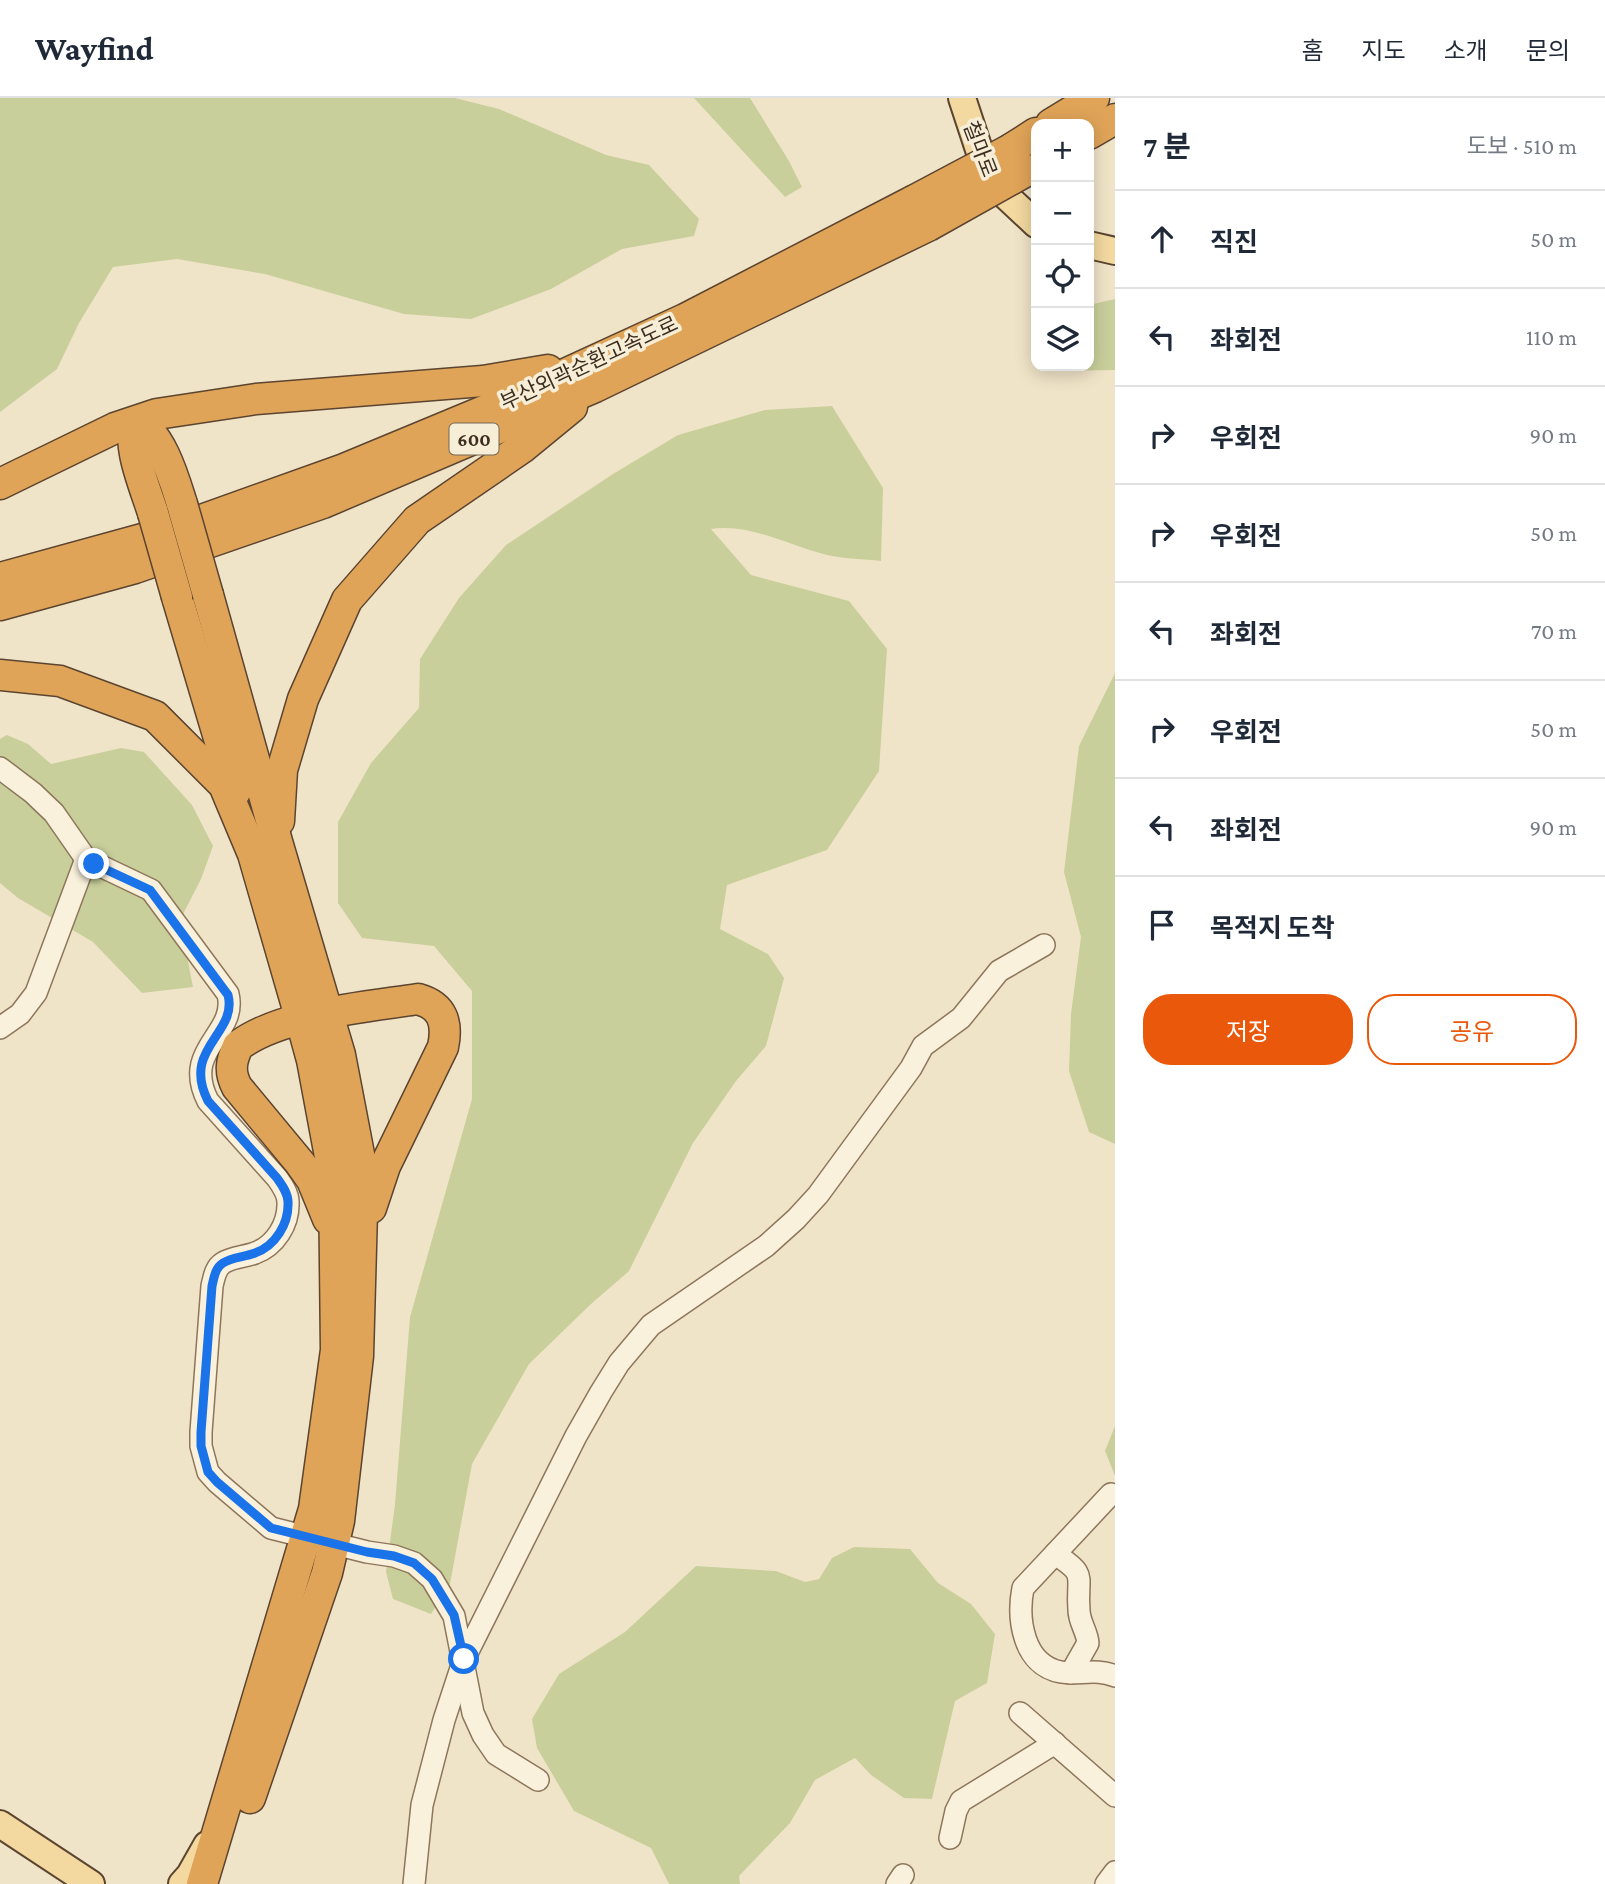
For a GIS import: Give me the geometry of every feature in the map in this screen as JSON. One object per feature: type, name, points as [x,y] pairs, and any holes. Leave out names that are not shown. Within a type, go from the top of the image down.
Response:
[{"type":"highway","points":[[1059,119],[1094,98]]},
{"type":"highway","points":[[1094,131],[1115,119]]},
{"type":"highway","name":"부산외곽순환고속도로","points":[[0,605],[135,568],[323,503],[591,375],[685,319],[921,213],[1025,161]]},
{"type":"highway","points":[[0,484],[115,428],[157,414],[256,399],[591,375]]},
{"type":"highway","points":[[265,850],[282,770],[303,699],[347,600],[417,520],[522,448],[591,375]]},
{"type":"highway","name":"부산외곽순환고속도로","points":[[0,578],[168,532],[344,469],[491,408],[591,375]]},
{"type":"highway","points":[[136,422],[147,429],[155,439],[172,473],[182,505],[208,595],[265,850]]},
{"type":"highway","points":[[136,422],[133,437],[135,450],[177,597],[265,850],[314,1016],[312,1060],[348,1238],[314,1509],[327,1573],[220,1884]]},
{"type":"highway","points":[[0,675],[60,681],[155,716],[224,785],[265,850]]},
{"type":"highway","points":[[418,999],[430,1003],[443,1020],[446,1033],[443,1047],[348,1238],[300,1163],[241,1094],[232,1078],[231,1065],[238,1046],[261,1032],[314,1016],[418,999]]},
{"type":"highway","points":[[202,1884],[320,1541]]},
{"type":"main road","name":"철마로","points":[[962,98],[989,180],[1031,219]]},
{"type":"main road","points":[[1094,246],[1115,251]]},
{"type":"main road","points":[[182,1884],[223,1820]]},
{"type":"main road","points":[[0,1824],[93,1883]]},
{"type":"street","points":[[0,768],[54,813],[86,859],[150,890],[228,995],[228,1016],[207,1046],[201,1067],[202,1089],[208,1101],[277,1178],[288,1202],[279,1235],[270,1245],[256,1253],[222,1264],[215,1273],[201,1446],[208,1472],[271,1528],[394,1556],[414,1563],[432,1579],[454,1615],[473,1713],[483,1735],[496,1754],[538,1780]]},
{"type":"street","points":[[0,1028],[20,1014],[36,993],[86,859]]},
{"type":"street","points":[[414,1884],[422,1805],[444,1720],[464,1659],[576,1436],[619,1363],[651,1325],[766,1246],[796,1219],[818,1195],[911,1068],[923,1046],[961,1018],[999,971],[1044,945]]},
{"type":"street","points":[[1111,1494],[1023,1588],[1020,1622],[1025,1639],[1039,1662],[1047,1668],[1071,1673],[1108,1672],[1115,1676]]},
{"type":"street","points":[[1055,1554],[1071,1564],[1080,1576],[1079,1610],[1088,1643],[1086,1651],[1071,1673]]},
{"type":"street","points":[[1020,1713],[1115,1796]]},
{"type":"street","points":[[950,1838],[961,1801],[1055,1743]]},
{"type":"street","points":[[1106,1884],[1115,1872]]},
{"type":"green space","points":[[0,98],[455,98],[499,109],[606,155],[649,165],[699,219],[694,236],[622,249],[551,289],[471,319],[404,314],[265,274],[177,259],[113,267],[79,323],[57,369],[0,412]]},
{"type":"green space","points":[[694,98],[750,98],[802,187],[785,197]]},
{"type":"green space","points":[[1115,299],[1115,370],[1094,370],[1094,304]]},
{"type":"green space","points":[[832,406],[883,488],[881,561],[827,555],[740,529],[711,529],[751,575],[849,601],[887,649],[879,771],[827,850],[727,885],[720,929],[768,954],[784,978],[766,1046],[736,1081],[693,1143],[629,1271],[529,1364],[472,1464],[450,1584],[431,1614],[393,1599],[386,1572],[395,1504],[410,1317],[472,1099],[472,991],[434,946],[362,938],[338,903],[338,822],[371,763],[419,708],[420,659],[459,598],[506,545],[613,474],[678,435],[765,410]]},
{"type":"green space","points":[[1115,673],[1115,1144],[1089,1132],[1069,1071],[1071,1014],[1081,937],[1064,872],[1079,746]]},
{"type":"green space","points":[[7,735],[28,744],[51,764],[121,748],[144,752],[192,805],[213,846],[201,879],[180,920],[193,987],[142,993],[93,942],[18,898],[0,883],[0,739]]},
{"type":"green space","points":[[1115,1426],[1115,1476],[1105,1451]]},
{"type":"green space","points":[[854,1547],[910,1549],[938,1583],[971,1604],[995,1634],[987,1683],[955,1701],[932,1799],[904,1798],[871,1775],[855,1758],[815,1780],[790,1823],[739,1876],[740,1884],[669,1884],[651,1848],[574,1811],[537,1748],[532,1719],[559,1674],[625,1632],[696,1566],[776,1571],[805,1582],[819,1579],[832,1558]]},
{"type":"route","points":[[94,864],[136,881],[150,890],[161,901],[228,995],[228,1016],[207,1046],[201,1067],[202,1089],[208,1101],[277,1178],[288,1202],[279,1235],[270,1245],[256,1253],[222,1264],[215,1273],[201,1432],[201,1446],[208,1472],[271,1528],[414,1563],[432,1579],[454,1615],[464,1659]]}]
